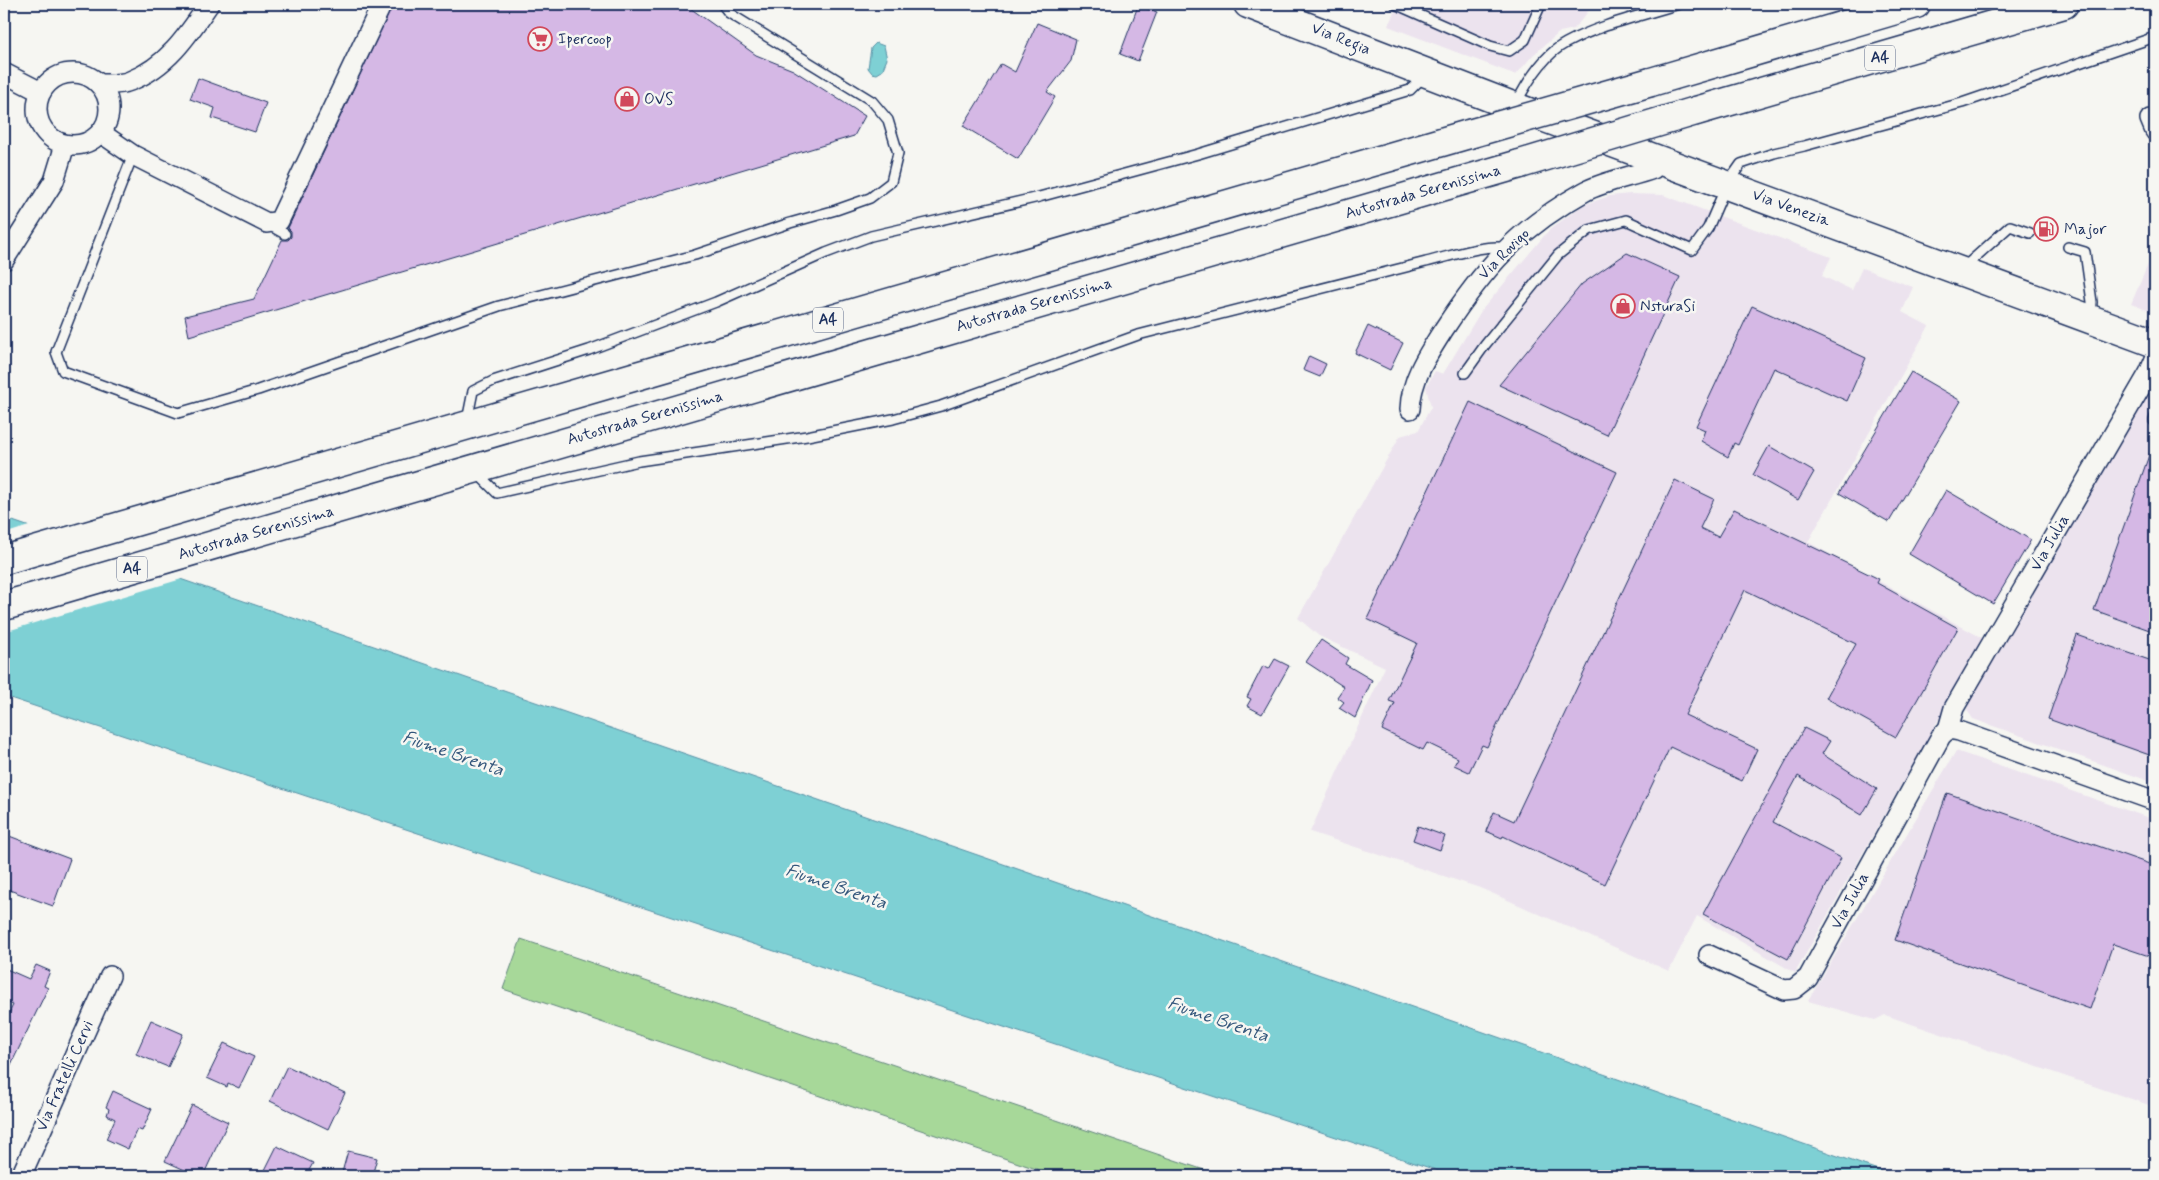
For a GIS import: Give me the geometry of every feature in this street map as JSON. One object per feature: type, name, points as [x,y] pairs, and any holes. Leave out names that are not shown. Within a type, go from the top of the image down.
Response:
[{"type":"main road","name":"Via Regia","points":[[1252,4],[1427,74]]},
{"type":"main road","name":"A4","points":[[4,560],[1916,4]]},
{"type":"main road","name":"Autostrada Serenissima","points":[[4,606],[2064,4]]},
{"type":"main road","name":"Via Venezia","points":[[1427,74],[2155,343]]},
{"type":"street","points":[[99,84],[129,82],[152,70],[177,50],[209,4]]},
{"type":"street","points":[[101,133],[133,155],[277,226],[382,4]]},
{"type":"street","points":[[4,73],[41,92]]},
{"type":"street","points":[[72,73],[82,74],[99,84],[109,102],[109,113],[101,133],[85,143],[65,145],[55,141],[41,126],[37,106],[41,92],[52,80],[72,73]]},
{"type":"street","points":[[4,260],[54,181],[65,145]]},
{"type":"street","name":"Via Rovigo","points":[[1410,409],[1413,384],[1432,348],[1473,286],[1507,248],[1536,222],[1586,191],[1653,169],[1656,159]]},
{"type":"street","name":"Via Julia","points":[[1709,955],[1775,986],[1794,989],[1802,985],[1808,978],[1942,736],[1948,729],[1954,708],[2149,374],[2155,358]]},
{"type":"street","points":[[1948,729],[1959,730],[2155,801]]},
{"type":"street","name":"Via Fratelli Cervi","points":[[21,1176],[110,976]]},
{"type":"lane","points":[[133,155],[56,352],[63,371],[178,413],[258,390],[499,306],[695,255],[790,223],[836,210],[870,198],[891,182],[898,153],[888,120],[872,101],[729,13],[722,4]]},
{"type":"lane","points":[[1395,4],[1490,46],[1509,50],[1525,40],[1541,4]]},
{"type":"lane","points":[[1515,106],[1524,88],[1548,57],[1565,43],[1616,23],[1678,4]]},
{"type":"lane","points":[[1465,374],[1485,345],[1558,255],[1589,230],[1626,220],[1692,250],[1708,228],[1727,184],[1741,164],[1774,153],[1962,103],[2155,37]]},
{"type":"lane","points":[[466,426],[473,391],[493,381],[589,350],[707,306],[862,239],[1038,197],[1207,151],[1410,90],[1427,74]]},
{"type":"lane","points":[[1960,271],[2010,226],[2030,233]]},
{"type":"lane","points":[[2068,247],[2085,252],[2092,302],[2090,319]]},
{"type":"lane","points":[[473,468],[490,488],[497,493],[639,461],[807,436],[893,419],[941,406],[1138,335],[1474,250],[1507,248]]},
{"type":"shaded area","points":[[1398,4],[1594,4],[1574,29],[1560,32],[1533,55],[1516,75],[1388,26]]},
{"type":"shaded area","points":[[1630,194],[1663,195],[1831,257],[1822,276],[1852,290],[1862,268],[1913,287],[1902,312],[1929,326],[1808,542],[1984,639],[1795,973],[1697,916],[1669,971],[1480,888],[1310,832],[1385,667],[1319,636],[1298,618],[1400,436],[1418,431],[1431,407],[1426,387],[1435,371],[1443,374],[1481,311],[1549,230],[1583,205],[1610,196]]},
{"type":"shaded area","points":[[2155,248],[2155,313],[2131,304]]},
{"type":"shaded area","points":[[2155,377],[2155,783],[1973,719],[1967,710],[1969,698]]},
{"type":"shaded area","points":[[1956,751],[2155,820],[2155,1107],[1885,1015],[1875,1020],[1808,1001]]},
{"type":"green space","points":[[521,939],[1222,1176],[1057,1176],[503,989]]},
{"type":"water","points":[[876,43],[884,46],[887,59],[882,71],[877,74],[872,73],[868,68],[871,48]]},
{"type":"water","name":"Fiume Brenta","points":[[4,518],[989,859],[1895,1176],[1454,1176],[4,696]]},
{"type":"pier","points":[[32,525],[185,578],[4,632],[4,534]]},
{"type":"building","points":[[393,4],[689,4],[690,8],[756,55],[793,70],[865,116],[854,136],[189,336],[185,316],[254,299],[282,240],[288,240],[291,237],[291,231],[288,228]]},
{"type":"building","points":[[1138,6],[1157,12],[1138,61],[1120,54]]},
{"type":"building","points":[[1037,23],[1076,39],[1071,61],[1047,92],[1055,97],[1018,159],[963,126],[1001,64],[1015,72]]},
{"type":"building","points":[[198,78],[266,103],[255,132],[212,118],[215,108],[190,99]]},
{"type":"building","points":[[1627,253],[1680,277],[1607,435],[1499,385],[1582,284]]},
{"type":"building","points":[[1752,306],[1866,358],[1847,401],[1774,368],[1738,445],[1734,443],[1728,457],[1701,441],[1705,430],[1696,426]]},
{"type":"building","points":[[1368,326],[1403,343],[1390,370],[1355,353]]},
{"type":"building","points":[[1309,356],[1326,364],[1320,377],[1303,370]]},
{"type":"building","points":[[1911,372],[1961,401],[1889,522],[1839,493]]},
{"type":"building","points":[[1470,402],[1617,472],[1487,747],[1482,745],[1469,772],[1454,765],[1458,758],[1427,743],[1423,750],[1382,730],[1395,703],[1389,701],[1417,643],[1367,619]]},
{"type":"building","points":[[2153,444],[2155,444],[2155,632],[2094,610]]},
{"type":"building","points":[[1769,446],[1814,472],[1798,500],[1753,475]]},
{"type":"building","points":[[1675,480],[1714,499],[1700,528],[1718,537],[1734,509],[1879,579],[1877,583],[1958,628],[1896,737],[1826,698],[1856,644],[1745,590],[1685,715],[1757,749],[1742,781],[1670,747],[1605,884],[1503,836],[1502,838],[1486,831],[1494,812],[1514,821]]},
{"type":"building","points":[[1946,490],[2031,540],[1993,604],[1909,554]]},
{"type":"building","points":[[2077,635],[2155,662],[2155,757],[2048,719]]},
{"type":"building","points":[[1321,640],[1348,658],[1345,664],[1372,680],[1355,718],[1339,708],[1344,702],[1337,697],[1344,687],[1306,662]]},
{"type":"building","points":[[1275,659],[1289,666],[1262,714],[1247,706],[1251,699],[1247,697],[1263,666],[1269,669]]},
{"type":"building","points":[[1804,728],[1830,741],[1822,754],[1877,789],[1862,815],[1798,776],[1773,822],[1841,858],[1788,959],[1703,914]]},
{"type":"building","points":[[1947,793],[2155,866],[2155,958],[2113,944],[2090,1009],[1895,940]]},
{"type":"building","points":[[1418,826],[1445,836],[1440,850],[1413,840]]},
{"type":"building","points":[[4,834],[70,859],[53,906],[4,888]]},
{"type":"building","points":[[36,965],[50,971],[44,986],[48,988],[4,1079],[4,1024],[13,1005],[4,1001],[4,968],[29,979]]},
{"type":"building","points":[[151,1020],[183,1034],[168,1067],[136,1054]]},
{"type":"building","points":[[224,1043],[254,1057],[239,1088],[228,1083],[227,1087],[207,1078]]},
{"type":"building","points":[[287,1066],[345,1093],[328,1129],[270,1101]]},
{"type":"building","points":[[113,1091],[152,1109],[142,1131],[137,1129],[128,1149],[106,1139],[115,1119],[107,1115],[109,1109],[106,1107]]},
{"type":"building","points":[[192,1105],[228,1122],[203,1176],[198,1176],[165,1161]]},
{"type":"building","points":[[277,1146],[313,1163],[306,1176],[262,1176]]},
{"type":"building","points":[[348,1151],[377,1158],[372,1176],[341,1176]]},
{"type":"place","name":"Ipercoop","points":[[540,39]]},
{"type":"place","name":"OVS","points":[[627,99]]},
{"type":"place","name":"Major","points":[[2046,229]]},
{"type":"place","name":"NsturaSi","points":[[1623,306]]}]
